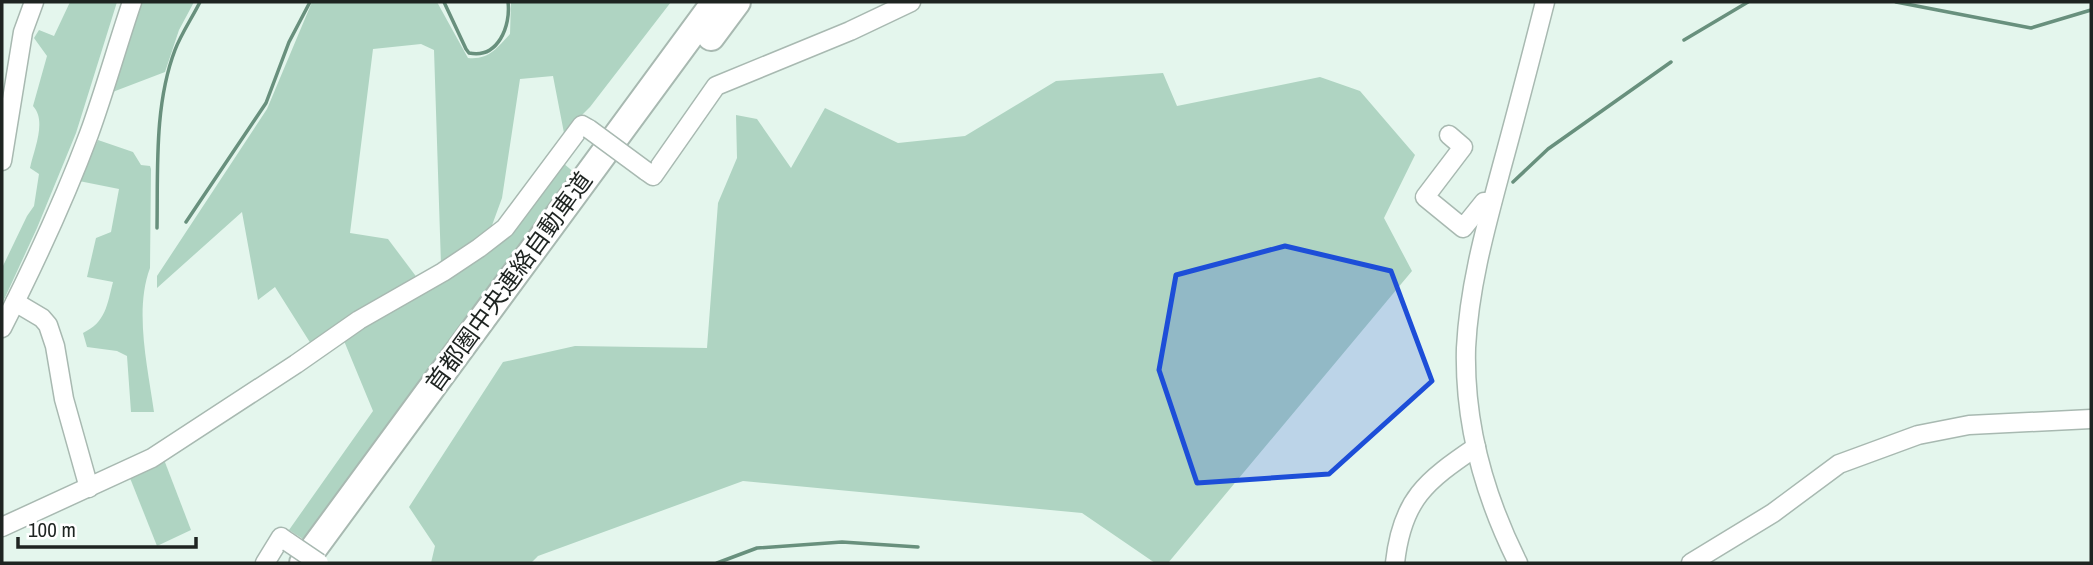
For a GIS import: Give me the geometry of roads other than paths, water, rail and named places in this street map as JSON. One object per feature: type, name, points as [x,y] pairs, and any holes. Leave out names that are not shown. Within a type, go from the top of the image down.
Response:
[{"type":"highway","name":"首都圏中央連絡自動車道","points":[[303,563],[715,2]]},
{"type":"highway","name":"首都圏中央連絡自動車道","points":[[326,563],[737,2]]},
{"type":"street","points":[[2,161],[23,32],[34,2]]},
{"type":"street","points":[[2,328],[59,210],[85,144],[132,2]]},
{"type":"street","points":[[2,527],[89,488],[169,447],[359,320],[479,248],[505,228],[582,125],[653,176],[716,86],[850,31],[911,2]]},
{"type":"street","points":[[1518,563],[1491,503],[1476,447],[1466,369],[1468,322],[1476,269],[1492,202],[1545,2]]},
{"type":"street","points":[[1449,135],[1463,147],[1425,197],[1463,228],[1484,202],[1492,202]]},
{"type":"street","points":[[15,302],[42,318],[48,325],[55,346],[66,410],[89,488]]},
{"type":"street","points":[[1691,563],[1773,513],[1839,464],[1907,439],[1969,425],[2091,419]]},
{"type":"street","points":[[1395,563],[1403,525],[1422,488],[1476,447]]},
{"type":"street","points":[[265,563],[281,537],[319,563]]},
{"type":"waterway","points":[[157,228],[163,93],[175,50],[200,2]]},
{"type":"waterway","points":[[186,222],[266,103],[289,42],[310,2]]},
{"type":"waterway","points":[[444,2],[466,49],[469,53],[479,54],[488,51],[500,39],[507,21],[508,2]]},
{"type":"waterway","points":[[1684,40],[1748,2]]},
{"type":"waterway","points":[[1896,2],[2031,28],[2091,10]]},
{"type":"waterway","points":[[1513,182],[1548,149],[1671,62]]},
{"type":"waterway","points":[[717,563],[757,548],[842,542],[918,547]]}]
